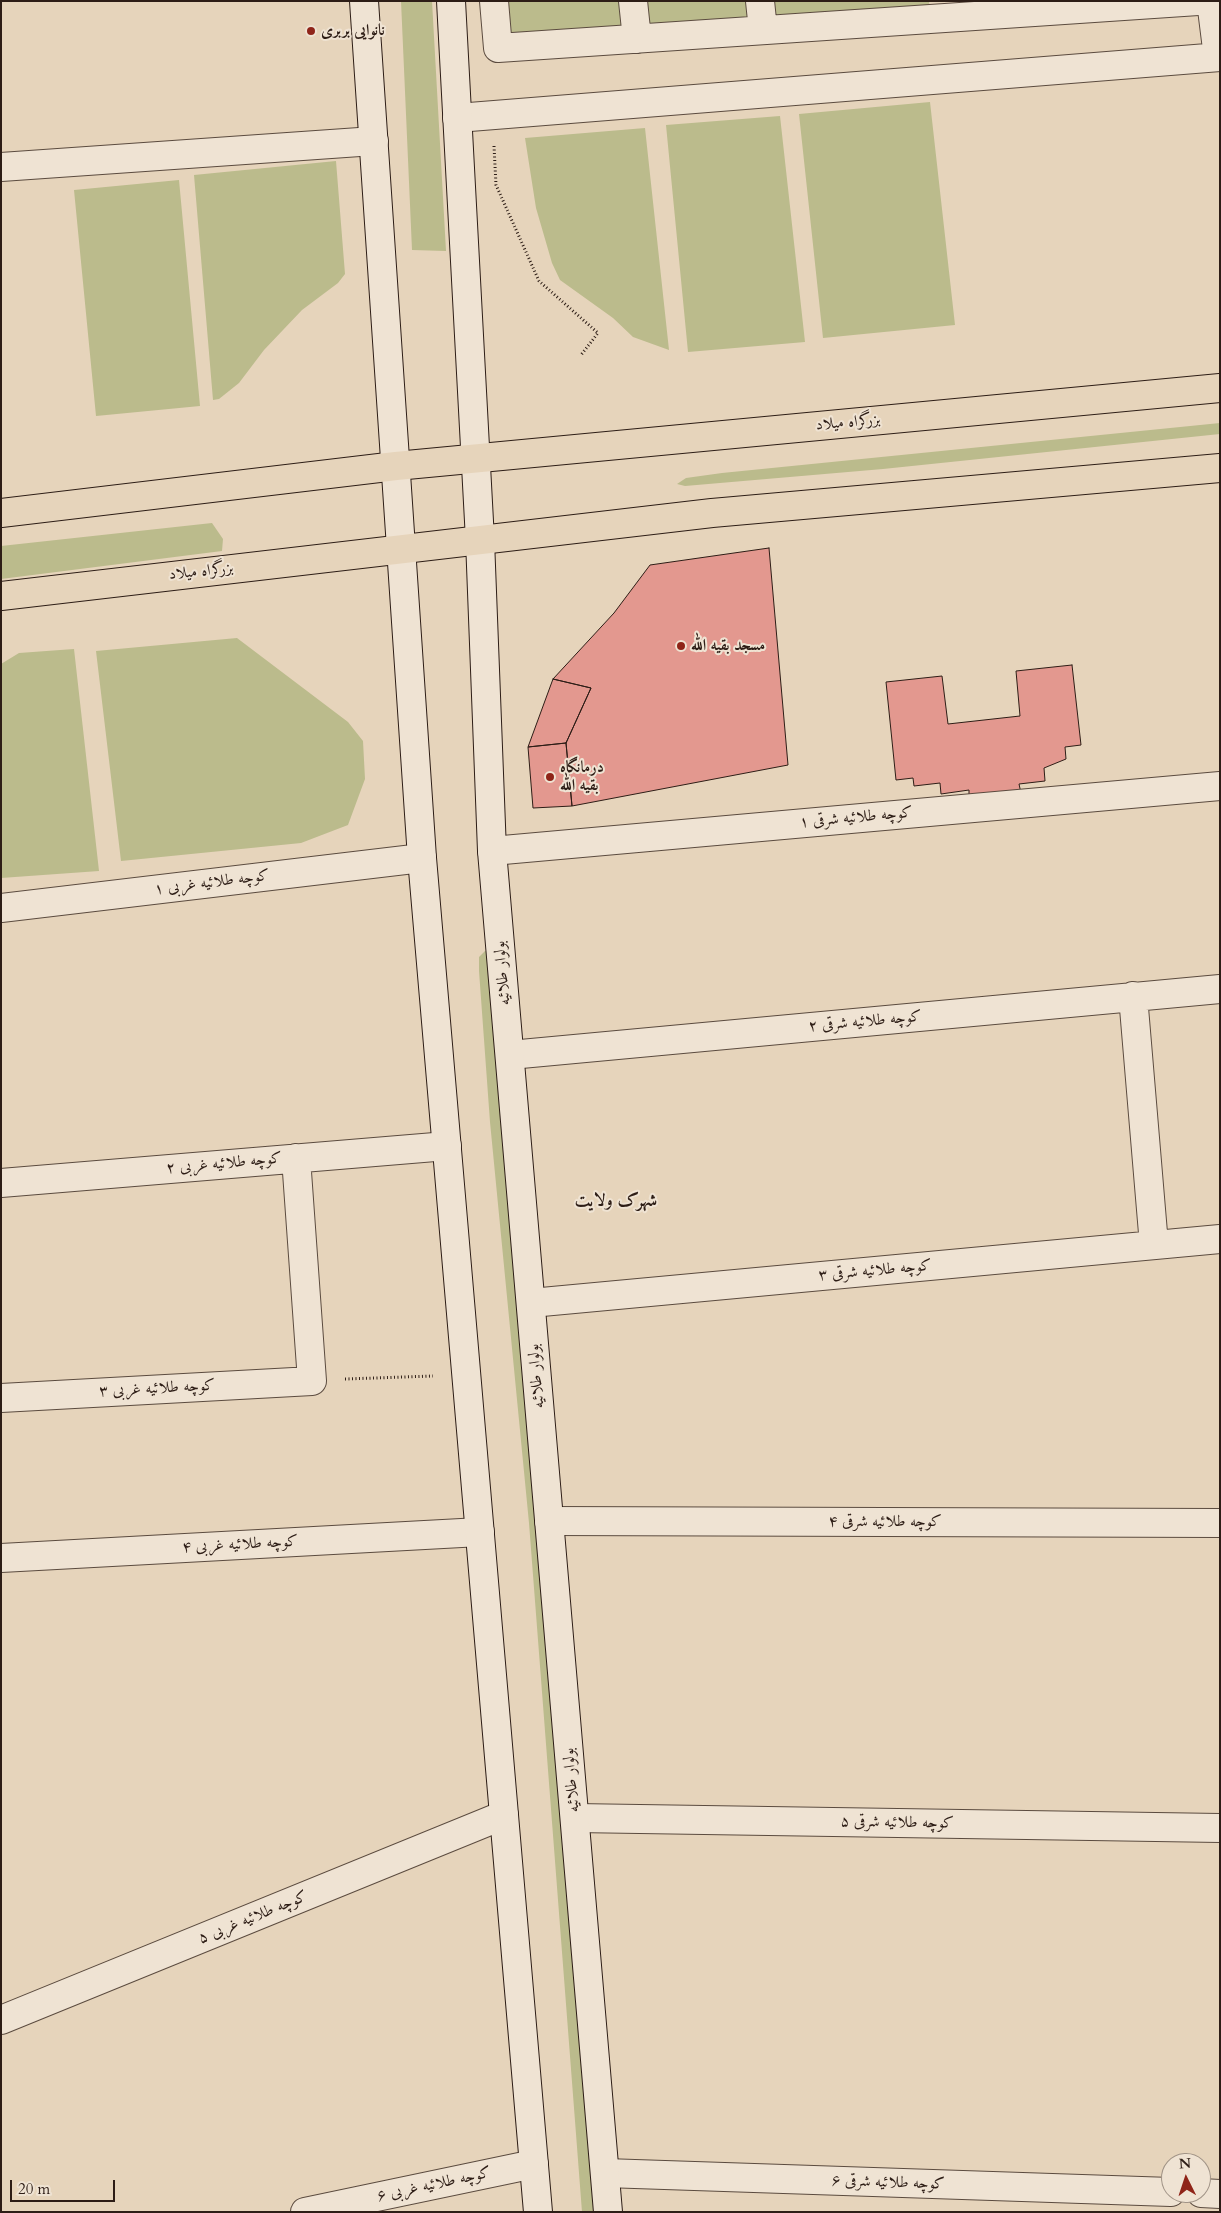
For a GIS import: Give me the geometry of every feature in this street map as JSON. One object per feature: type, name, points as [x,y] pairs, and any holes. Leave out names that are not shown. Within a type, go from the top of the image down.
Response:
[{"type":"highway","name":"بزرگراه میلاد","points":[[396,466],[1220,388]]},
{"type":"highway","points":[[1,513],[396,466]]},
{"type":"highway","points":[[480,540],[712,513],[1220,468]]},
{"type":"highway","name":"بزرگراه میلاد","points":[[1,596],[480,540]]},
{"type":"street","points":[[364,1],[422,858],[538,2212]]},
{"type":"street","name":"بولوار طلائیه","points":[[451,1],[480,540],[492,851],[608,2212]]},
{"type":"street","points":[[494,1],[498,48],[763,30],[935,10],[1198,1]]},
{"type":"street","points":[[633,1],[637,39]]},
{"type":"street","points":[[760,1],[763,30]]},
{"type":"street","points":[[457,118],[1219,57],[1211,1]]},
{"type":"street","points":[[1,168],[374,140]]},
{"type":"street","name":"کوچه طلائیه شرقی ۱","points":[[492,851],[1220,786]]},
{"type":"street","name":"کوچه طلائیه غربی ۱","points":[[1,908],[422,858]]},
{"type":"street","name":"کوچه طلائیه شرقی ۲","points":[[510,1055],[1220,988]]},
{"type":"street","points":[[1132,996],[1154,1245]]},
{"type":"street","name":"کوچه طلائیه غربی ۲","points":[[1,1183],[447,1146]]},
{"type":"street","points":[[296,1158],[312,1380]]},
{"type":"street","name":"کوچه طلائیه شرقی ۳","points":[[531,1304],[1220,1240]]},
{"type":"street","name":"کوچه طلائیه غربی ۳","points":[[1,1398],[312,1380]]},
{"type":"street","name":"کوچه طلائیه شرقی ۴","points":[[550,1521],[1220,1523]]},
{"type":"street","name":"کوچه طلائیه غربی ۴","points":[[1,1558],[480,1532]]},
{"type":"street","name":"کوچه طلائیه غربی ۵","points":[[1,2020],[504,1815]]},
{"type":"street","name":"کوچه طلائیه شرقی ۵","points":[[575,1818],[1220,1828]]},
{"type":"street","name":"کوچه طلائیه غربی ۶","points":[[305,2212],[534,2164]]},
{"type":"street","name":"کوچه طلائیه شرقی ۶","points":[[605,2173],[1161,2192]]},
{"type":"path","points":[[493,115],[496,185],[539,281],[598,333],[582,355]]},
{"type":"path","points":[[312,1380],[466,1375]]},
{"type":"green space","points":[[401,1],[432,1],[446,251],[412,250]]},
{"type":"green space","points":[[500,1],[628,1],[631,34],[504,42]]},
{"type":"green space","points":[[638,1],[756,1],[759,25],[641,33]]},
{"type":"green space","points":[[765,1],[929,1],[930,14],[768,25]]},
{"type":"green space","points":[[930,102],[955,325],[823,338],[799,114]]},
{"type":"green space","points":[[780,116],[805,342],[688,352],[666,125]]},
{"type":"green space","points":[[645,128],[669,350],[633,337],[613,318],[560,280],[552,263],[536,208],[525,138]]},
{"type":"green space","points":[[336,161],[345,274],[338,283],[302,310],[264,350],[239,383],[219,399],[213,400],[194,175]]},
{"type":"green space","points":[[179,180],[200,406],[96,416],[74,190]]},
{"type":"green space","points":[[1220,423],[1220,434],[883,469],[685,486],[677,484],[686,478],[722,473]]},
{"type":"green space","points":[[212,523],[223,539],[222,551],[1,579],[1,546]]},
{"type":"green space","points":[[237,638],[348,722],[363,741],[365,779],[348,825],[301,843],[121,861],[96,651]]},
{"type":"green space","points":[[74,649],[99,871],[1,878],[1,664],[19,653]]},
{"type":"green space","points":[[485,951],[494,952],[607,2212],[582,2212],[529,1523],[490,1122],[479,971],[479,957]]},
{"type":"building","name":"مسجد بقیه الله","points":[[769,548],[788,765],[572,806],[566,743],[591,688],[553,679],[614,613],[650,565]]},
{"type":"building","points":[[1072,665],[1081,745],[1065,747],[1066,759],[1044,768],[1045,781],[1019,784],[1021,793],[969,799],[969,790],[941,794],[940,783],[914,786],[913,778],[896,780],[886,682],[942,676],[948,724],[1020,716],[1016,671]]},
{"type":"building","points":[[553,679],[591,688],[566,743],[528,747]]},
{"type":"building","name":"درمانگاه بقیه الله","points":[[566,743],[572,806],[533,808],[528,747]]},
{"type":"place","name":"نانوایی بربری","points":[[311,31]]},
{"type":"place","name":"مسجد بقیه الله","points":[[681,646]]},
{"type":"place","name":"درمانگاه بقیه الله","points":[[550,777]]},
{"type":"district","name":"شهرک ولایت","points":[[616,1202]]}]
